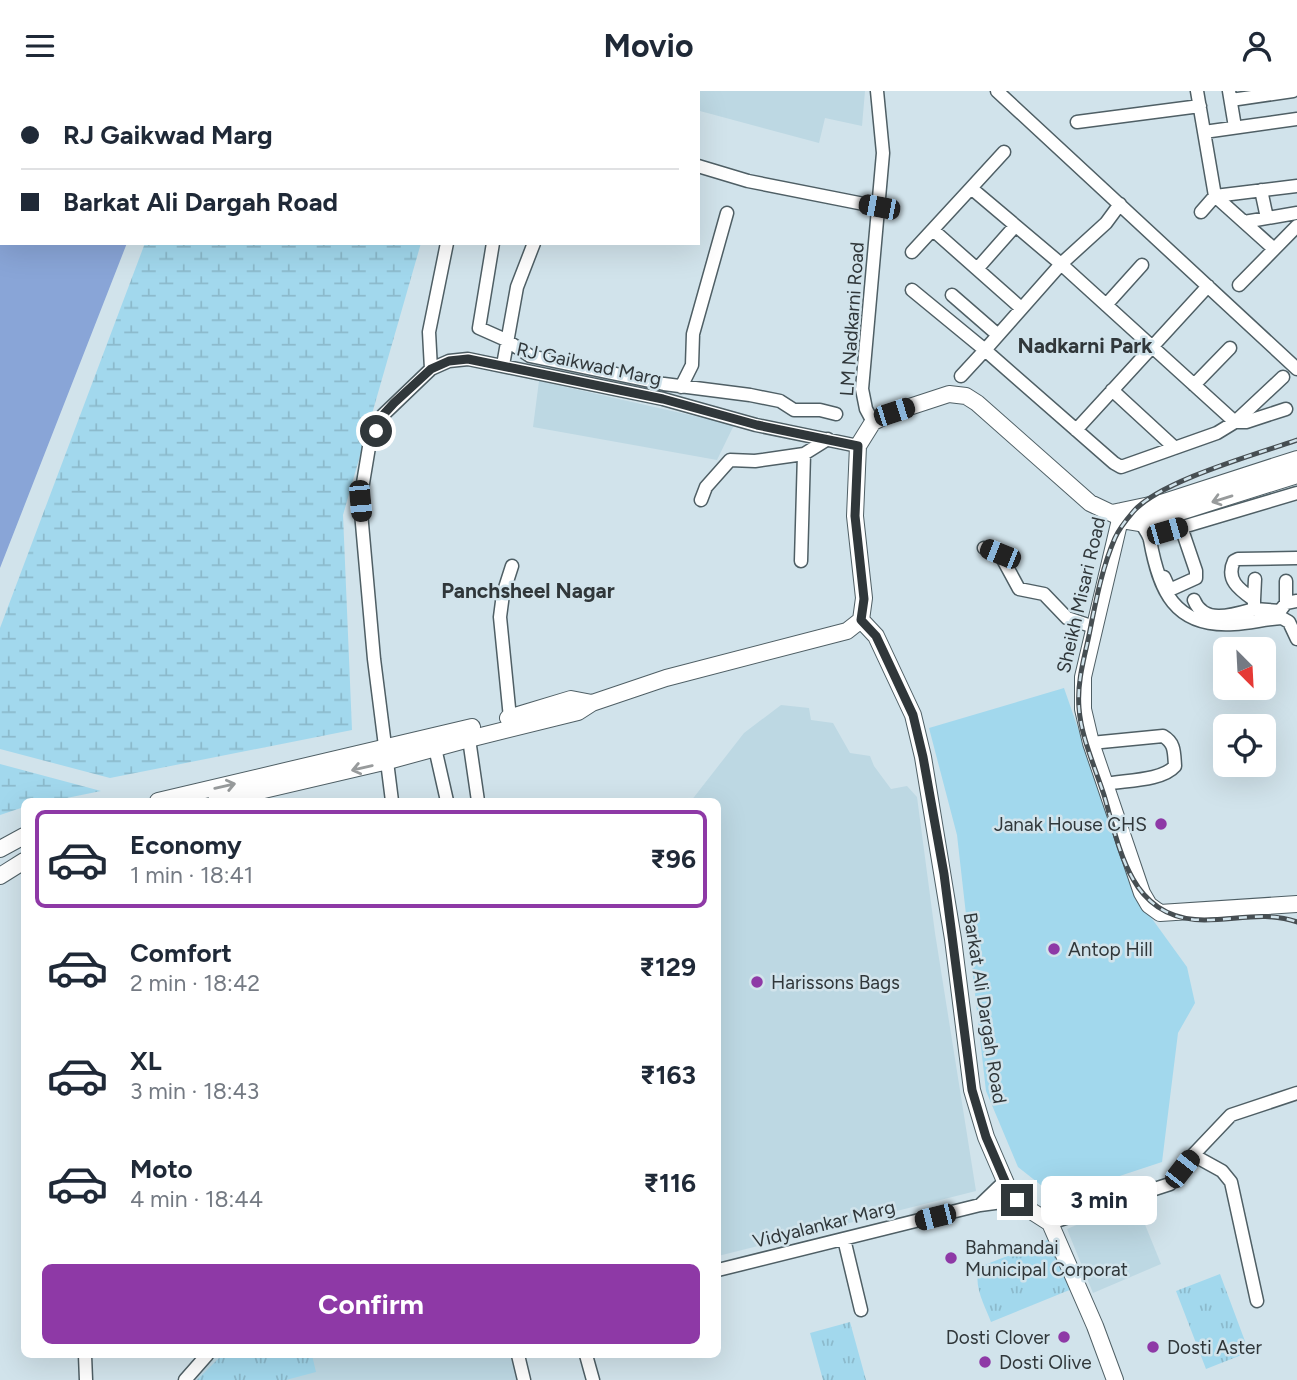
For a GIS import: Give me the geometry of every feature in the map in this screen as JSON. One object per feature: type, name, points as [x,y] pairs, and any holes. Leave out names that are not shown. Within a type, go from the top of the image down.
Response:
[{"type":"main road","points":[[179,798],[387,755],[435,748],[578,712],[592,703],[666,678],[847,631],[861,620],[864,599],[855,516],[858,446],[873,422],[894,412],[949,394],[966,396],[1090,503],[1118,514],[1140,515],[1297,475]]},
{"type":"main road","points":[[1166,509],[1297,460]]},
{"type":"main road","name":"Sheikh Misari Road","points":[[1118,514],[1082,686],[1084,719],[1142,893],[1149,905],[1160,913],[1297,904]]},
{"type":"main road","name":"Barkat Ali Dargah Road","points":[[861,620],[876,636],[913,715],[944,874],[972,1090],[986,1137],[1011,1195],[1050,1223]]},
{"type":"main road","points":[[227,798],[387,755],[571,699],[592,703]]},
{"type":"main road","points":[[0,849],[21,838]]},
{"type":"main road","points":[[0,876],[21,863]]},
{"type":"main road","points":[[1050,1223],[1095,1326],[1115,1380]]},
{"type":"street","name":"LM Nadkarni Road","points":[[873,422],[866,409],[863,389],[883,153],[877,91]]},
{"type":"street","points":[[997,91],[1297,369]]},
{"type":"street","points":[[1197,91],[1215,197],[1274,249]]},
{"type":"street","points":[[1235,127],[1230,95],[1293,91]]},
{"type":"street","points":[[1077,122],[1200,106]]},
{"type":"street","points":[[1204,132],[1297,119]]},
{"type":"street","points":[[912,252],[1004,152]]},
{"type":"street","points":[[700,167],[748,181],[879,207]]},
{"type":"street","points":[[1201,212],[1215,197],[1297,185]]},
{"type":"street","points":[[971,188],[1061,264],[1235,422],[1246,422],[1286,409]]},
{"type":"street","points":[[1261,190],[1267,218]]},
{"type":"street","points":[[961,376],[1061,264],[1105,223],[1120,204]]},
{"type":"street","points":[[681,387],[692,365],[693,334],[727,213]]},
{"type":"street","points":[[1244,222],[1297,213]]},
{"type":"street","points":[[977,269],[1015,226]]},
{"type":"street","points":[[1239,285],[1297,226]]},
{"type":"street","points":[[933,230],[1021,308]]},
{"type":"street","points":[[431,369],[429,332],[447,245]]},
{"type":"street","points":[[493,245],[479,328],[506,340],[530,356],[681,387],[780,401],[794,410],[820,410],[836,414]]},
{"type":"street","points":[[503,365],[517,287],[533,245]]},
{"type":"street","points":[[1106,305],[1142,265]]},
{"type":"street","points":[[1076,430],[1208,286]]},
{"type":"street","points":[[912,290],[1121,467],[1217,433],[1235,422],[1283,377]]},
{"type":"street","points":[[952,295],[998,335]]},
{"type":"street","points":[[1194,385],[1230,348]]},
{"type":"street","name":"RJ Gaikwad Marg","points":[[392,798],[374,659],[360,501],[369,447],[383,415],[431,369],[449,361],[468,359],[503,365],[663,399],[757,425],[858,446]]},
{"type":"street","points":[[1112,390],[1175,448]]},
{"type":"street","points":[[701,500],[706,488],[730,460],[755,461],[804,454],[828,439]]},
{"type":"street","points":[[801,561],[804,454]]},
{"type":"street","points":[[1151,536],[1297,493]]},
{"type":"street","points":[[1140,515],[1151,536],[1167,585],[1174,588],[1193,580],[1197,575],[1181,527]]},
{"type":"street","points":[[1151,536],[1152,556],[1160,582],[1173,605],[1188,615],[1217,624],[1282,618],[1289,622],[1297,639]]},
{"type":"street","points":[[984,548],[1000,554],[1019,589],[1044,594],[1067,618],[1094,628]]},
{"type":"street","points":[[1254,605],[1234,584],[1231,570],[1234,561],[1297,558]]},
{"type":"street","points":[[510,718],[500,617],[503,594],[512,566]]},
{"type":"street","points":[[1254,605],[1255,579]]},
{"type":"street","points":[[1194,600],[1203,613],[1219,617],[1254,605],[1280,611],[1292,602],[1286,581]]},
{"type":"street","points":[[1091,743],[1163,736],[1170,740],[1174,747],[1175,766],[1169,772],[1161,776],[1105,784]]},
{"type":"street","points":[[469,739],[478,798]]},
{"type":"street","points":[[435,748],[446,798]]},
{"type":"street","points":[[1050,1223],[1170,1184],[1231,1115],[1297,1093]]},
{"type":"street","points":[[1193,1155],[1222,1171],[1231,1182],[1257,1301]]},
{"type":"street","name":"Vidyalankar Marg","points":[[980,1205],[1006,1180]]},
{"type":"street","name":"Vidyalankar Marg","points":[[721,1269],[980,1205],[1017,1200]]},
{"type":"street","points":[[844,1239],[861,1310]]},
{"type":"street","points":[[85,1358],[86,1380]]},
{"type":"street","points":[[185,1380],[204,1358]]},
{"type":"street","points":[[519,1358],[524,1380]]},
{"type":"street","points":[[587,1358],[593,1380]]},
{"type":"shaded area","points":[[700,91],[865,91],[862,126],[825,118],[819,143],[700,111]]},
{"type":"shaded area","points":[[0,245],[126,245],[0,568]]},
{"type":"shaded area","points":[[539,381],[734,425],[717,460],[533,427]]},
{"type":"shaded area","points":[[781,705],[809,708],[811,720],[833,723],[850,753],[870,756],[891,789],[907,786],[917,797],[935,933],[976,1191],[721,1255],[721,798],[693,798],[744,733]]},
{"type":"shaded area","points":[[1135,1200],[1161,1264],[1093,1293],[1067,1229]]},
{"type":"shaded area","points":[[204,1358],[512,1358],[521,1380],[185,1380]]},
{"type":"green space","points":[[144,245],[420,245],[343,515],[352,730],[110,778],[0,749],[0,628]]},
{"type":"green space","points":[[1064,688],[1137,898],[1187,967],[1195,1003],[1178,1033],[1162,1162],[1056,1197],[1018,1167],[986,1091],[957,835],[929,728]]},
{"type":"green space","points":[[0,764],[101,791],[67,798],[21,798],[21,808],[0,815]]},
{"type":"green space","points":[[1050,1239],[1072,1289],[991,1322],[978,1286],[982,1266]]},
{"type":"green space","points":[[1220,1274],[1249,1352],[1206,1369],[1176,1291]]},
{"type":"green space","points":[[850,1322],[866,1380],[823,1380],[810,1333]]},
{"type":"green space","points":[[219,1358],[313,1358],[316,1372],[286,1380],[197,1380]]},
{"type":"railway","points":[[1297,440],[1186,479],[1146,501],[1131,515],[1115,538],[1102,575],[1082,665],[1079,699],[1085,741],[1120,849],[1128,870],[1147,898],[1174,915],[1191,919],[1262,917],[1297,922]]},
{"type":"place","name":"Janak House CHS","points":[[1161,824]]},
{"type":"place","name":"Antop Hill","points":[[1054,949]]},
{"type":"place","name":"Harissons Bags","points":[[757,982]]},
{"type":"place","name":"Bahmandai Municipal Corporat","points":[[951,1258]]},
{"type":"place","name":"Dosti Clover","points":[[1064,1337]]},
{"type":"place","name":"Dosti Aster","points":[[1153,1347]]},
{"type":"place","name":"Dosti Olive","points":[[985,1362]]},
{"type":"district","name":"Nadkarni Park","points":[[1085,345]]},
{"type":"district","name":"Panchsheel Nagar","points":[[528,590]]},
{"type":"route","points":[[376,431],[383,415],[431,369],[449,361],[468,359],[663,399],[757,425],[858,446],[855,516],[864,599],[861,620],[876,636],[913,715],[944,874],[972,1090],[986,1137],[1011,1195],[1017,1200]]}]
